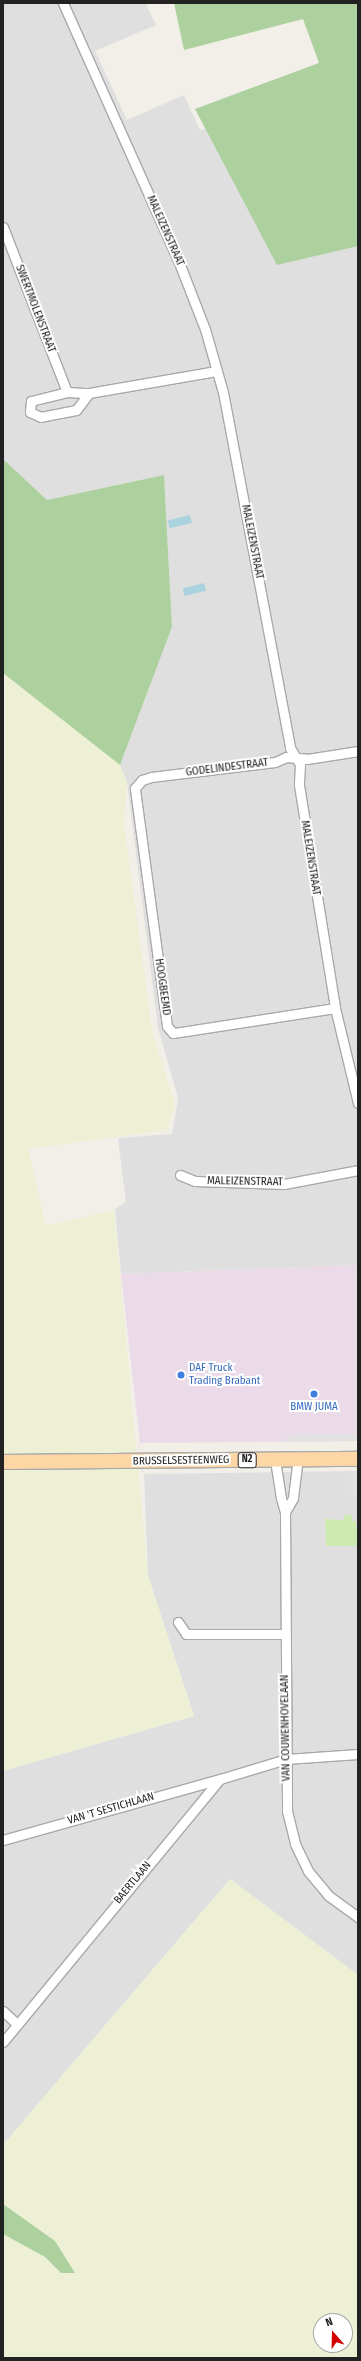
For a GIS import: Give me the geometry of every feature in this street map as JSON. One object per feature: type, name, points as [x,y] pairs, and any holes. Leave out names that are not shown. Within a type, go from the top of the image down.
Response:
[{"type":"main road","name":"BRUSSELSESTEENWEG","points":[[3,1462],[358,1459]]},
{"type":"street","name":"MALEIZENSTRAAT","points":[[63,3],[180,265],[205,329],[223,392],[290,748],[299,759],[298,785],[335,1008],[358,1103]]},
{"type":"street","name":"SWERTMOLENSTRAAT","points":[[3,227],[67,392]]},
{"type":"street","points":[[89,393],[76,410],[41,417],[30,412],[31,401],[67,392],[89,393],[216,371]]},
{"type":"street","name":"GODELINDESTRAAT","points":[[142,780],[275,762],[286,757],[299,759],[358,751]]},
{"type":"street","name":"HOOGBEEMD","points":[[142,780],[135,788],[134,799],[167,1026],[173,1033],[335,1008]]},
{"type":"street","name":"MALEIZENSTRAAT","points":[[180,1175],[196,1181],[284,1184],[358,1170]]},
{"type":"street","name":"VAN COUWENHOVELAAN","points":[[275,1460],[280,1498],[285,1512],[284,1634],[287,1811],[295,1844],[308,1871],[329,1896],[358,1917]]},
{"type":"street","name":"VAN COUWENHOVELAAN","points":[[285,1512],[293,1498],[298,1460]]},
{"type":"street","points":[[178,1622],[186,1634],[284,1634]]},
{"type":"street","points":[[220,1779],[286,1758],[358,1754]]},
{"type":"street","name":"VAN 'T SESTICHLAAN","points":[[3,1840],[220,1779]]},
{"type":"street","name":"BAERTLAAN","points":[[3,2042],[220,1779]]},
{"type":"street","points":[[3,2011],[17,2024]]},
{"type":"shaded area","points":[[3,3],[146,3],[156,25],[95,51],[127,120],[184,95],[200,130],[243,118],[358,238],[358,1265],[121,1274],[115,1209],[126,1202],[118,1138],[172,1134],[178,1098],[158,1028],[127,782],[120,765],[172,627],[164,475],[47,500],[3,459]]},
{"type":"shaded area","points":[[358,1265],[358,1441],[141,1443],[136,1462],[140,1443],[121,1274]]},
{"type":"shaded area","points":[[358,1434],[358,1438],[354,1441],[283,1442],[290,1435]]},
{"type":"shaded area","points":[[136,1462],[145,1474],[358,1471],[358,1975],[230,1879],[3,2145],[3,1770],[194,1716],[148,1576],[144,1474]]},
{"type":"shaded area","points":[[351,1473],[358,1473],[358,1496],[351,1496]]},
{"type":"green space","points":[[174,3],[358,3],[358,246],[277,265],[195,109],[319,63],[303,19],[184,50]]},
{"type":"green space","points":[[3,459],[47,500],[164,475],[172,627],[120,765],[3,673]]},
{"type":"green space","points":[[5,672],[120,765],[127,782],[124,824],[152,1030],[175,1104],[168,1130],[28,1149],[46,1226],[114,1210],[148,1576],[194,1716],[3,1771]]},
{"type":"green space","points":[[344,1515],[352,1515],[352,1521],[356,1521],[358,1546],[326,1546],[325,1519],[344,1520]]},
{"type":"green space","points":[[230,1879],[358,1975],[358,2358],[3,2358],[3,2234],[45,2257],[61,2273],[55,2241],[3,2204],[3,2145]]},
{"type":"green space","points":[[3,2204],[55,2241],[75,2273],[61,2273],[45,2257],[3,2234]]},
{"type":"water","points":[[190,515],[192,523],[170,528],[168,521]]},
{"type":"water","points":[[204,583],[206,591],[185,596],[183,588]]},
{"type":"place","name":"DAF Truck Trading Brabant","points":[[181,1375]]},
{"type":"place","name":"BMW JUMA","points":[[314,1394]]}]
